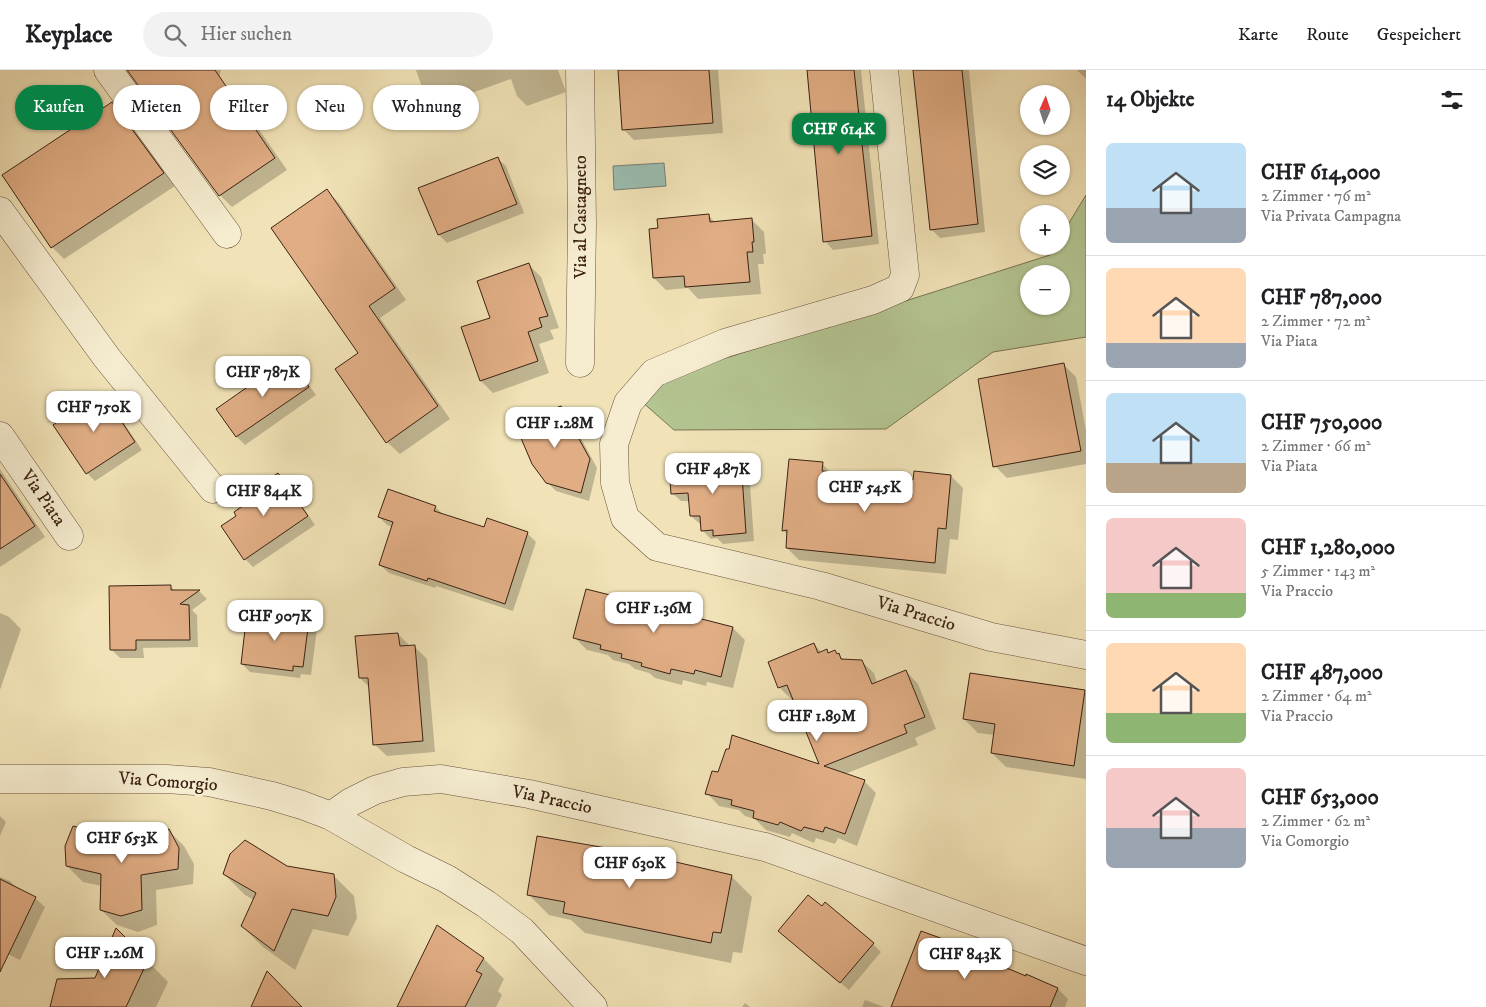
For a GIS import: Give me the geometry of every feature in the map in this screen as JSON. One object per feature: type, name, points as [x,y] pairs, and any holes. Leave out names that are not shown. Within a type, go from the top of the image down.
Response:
[{"type":"street","points":[[108,70],[227,234]]},
{"type":"street","name":"Via al Castagneto","points":[[580,70],[582,224],[580,364]]},
{"type":"street","name":"Via Praccio","points":[[884,70],[906,275],[900,288],[874,300],[725,343],[654,373],[628,403],[614,444],[616,484],[625,518],[658,547],[822,586],[991,636],[1086,655]]},
{"type":"street","points":[[0,211],[107,358],[213,489]]},
{"type":"street","name":"Via Piata","points":[[0,436],[69,536]]},
{"type":"street","name":"Via Comorgio","points":[[0,780],[167,779],[209,782],[302,805],[331,816]]},
{"type":"street","name":"Via Praccio","points":[[331,816],[351,802],[375,790],[403,782],[441,779],[529,794],[765,847],[1086,961]]},
{"type":"street","points":[[331,816],[406,859],[447,879],[486,904],[522,931],[593,1007]]},
{"type":"green space","points":[[1086,195],[1086,337],[993,352],[886,429],[674,430],[641,401],[660,379],[1050,255],[1070,255],[1070,221]]},
{"type":"water","points":[[664,163],[666,186],[614,190],[613,166]]},
{"type":"building","points":[[127,70],[215,70],[225,85],[210,85],[210,130],[256,130],[275,158],[219,196],[171,130],[200,130],[200,85],[138,85]]},
{"type":"building","points":[[618,70],[709,70],[713,123],[622,130]]},
{"type":"building","points":[[807,70],[854,70],[872,236],[823,242]]},
{"type":"building","points":[[913,70],[962,70],[978,224],[930,230]]},
{"type":"building","points":[[112,102],[113,130],[133,130],[164,173],[51,248],[2,175],[70,130],[103,130],[103,108]]},
{"type":"building","points":[[498,157],[517,204],[438,235],[418,188]]},
{"type":"building","points":[[327,189],[395,288],[369,306],[438,406],[386,443],[335,369],[358,353],[271,228]]},
{"type":"building","points":[[709,214],[710,222],[752,218],[753,252],[747,252],[750,282],[685,287],[684,276],[653,278],[649,229],[658,228],[657,219]]},
{"type":"building","points":[[529,263],[548,316],[539,318],[542,327],[528,332],[538,361],[480,381],[461,327],[490,318],[477,281]]},
{"type":"building","points":[[289,358],[309,387],[236,437],[216,409]]},
{"type":"building","points":[[1064,363],[1081,451],[993,467],[978,379]]},
{"type":"building","points":[[102,392],[135,442],[86,474],[53,425]]},
{"type":"building","points":[[561,406],[590,459],[581,493],[546,483],[532,464],[515,424]]},
{"type":"building","points":[[789,459],[823,462],[822,471],[913,480],[914,471],[951,475],[946,529],[938,528],[935,563],[786,548],[787,530],[782,531]]},
{"type":"building","points":[[741,461],[746,533],[713,536],[713,530],[701,531],[700,516],[690,516],[688,493],[671,494],[669,466]]},
{"type":"building","points":[[278,473],[308,516],[244,560],[221,526],[236,516],[234,512],[255,497],[251,491]]},
{"type":"building","points":[[0,474],[35,526],[0,549]]},
{"type":"building","points":[[388,489],[436,506],[434,511],[484,527],[487,518],[528,532],[505,604],[428,578],[427,581],[379,565],[393,522],[378,517]]},
{"type":"building","points":[[171,585],[171,590],[200,590],[180,604],[189,605],[190,640],[136,640],[136,650],[110,650],[109,586]]},
{"type":"building","points":[[586,589],[646,604],[648,598],[696,610],[694,617],[733,627],[721,677],[695,670],[694,674],[671,669],[670,674],[641,666],[642,663],[621,658],[622,654],[600,649],[601,645],[573,638]]},
{"type":"building","points":[[247,612],[309,620],[303,667],[293,666],[293,671],[241,664]]},
{"type":"building","points":[[398,633],[400,646],[415,645],[423,741],[373,745],[368,678],[359,678],[355,636]]},
{"type":"building","points":[[814,643],[818,653],[827,649],[828,653],[835,650],[837,654],[839,653],[841,659],[862,660],[872,684],[906,670],[925,717],[904,725],[907,733],[824,766],[865,780],[845,834],[825,827],[823,832],[804,827],[801,831],[780,822],[778,825],[753,818],[754,811],[731,805],[732,800],[705,794],[712,771],[718,772],[726,749],[729,749],[732,735],[819,764],[787,685],[778,688],[768,662]]},
{"type":"building","points":[[970,673],[1085,690],[1074,766],[991,753],[995,724],[963,719]]},
{"type":"building","points":[[73,826],[115,837],[129,837],[169,829],[179,848],[178,869],[141,875],[142,910],[121,916],[100,910],[101,874],[66,866],[65,846]]},
{"type":"building","points":[[537,836],[641,854],[732,875],[721,933],[713,932],[711,943],[563,913],[565,902],[527,895]]},
{"type":"building","points":[[245,840],[287,866],[334,874],[336,897],[328,916],[292,909],[274,951],[241,926],[256,893],[223,874],[230,854]]},
{"type":"building","points":[[0,879],[36,897],[0,972]]},
{"type":"building","points":[[808,895],[822,906],[825,902],[874,943],[840,983],[778,931]]},
{"type":"building","points":[[437,925],[484,958],[476,971],[482,974],[465,1007],[397,1007]]},
{"type":"building","points":[[116,928],[148,960],[126,1007],[50,1007],[57,979],[95,978]]},
{"type":"building","points":[[921,931],[979,952],[978,956],[1058,988],[1050,1007],[891,1007]]},
{"type":"building","points":[[267,971],[302,1007],[251,1007]]}]
